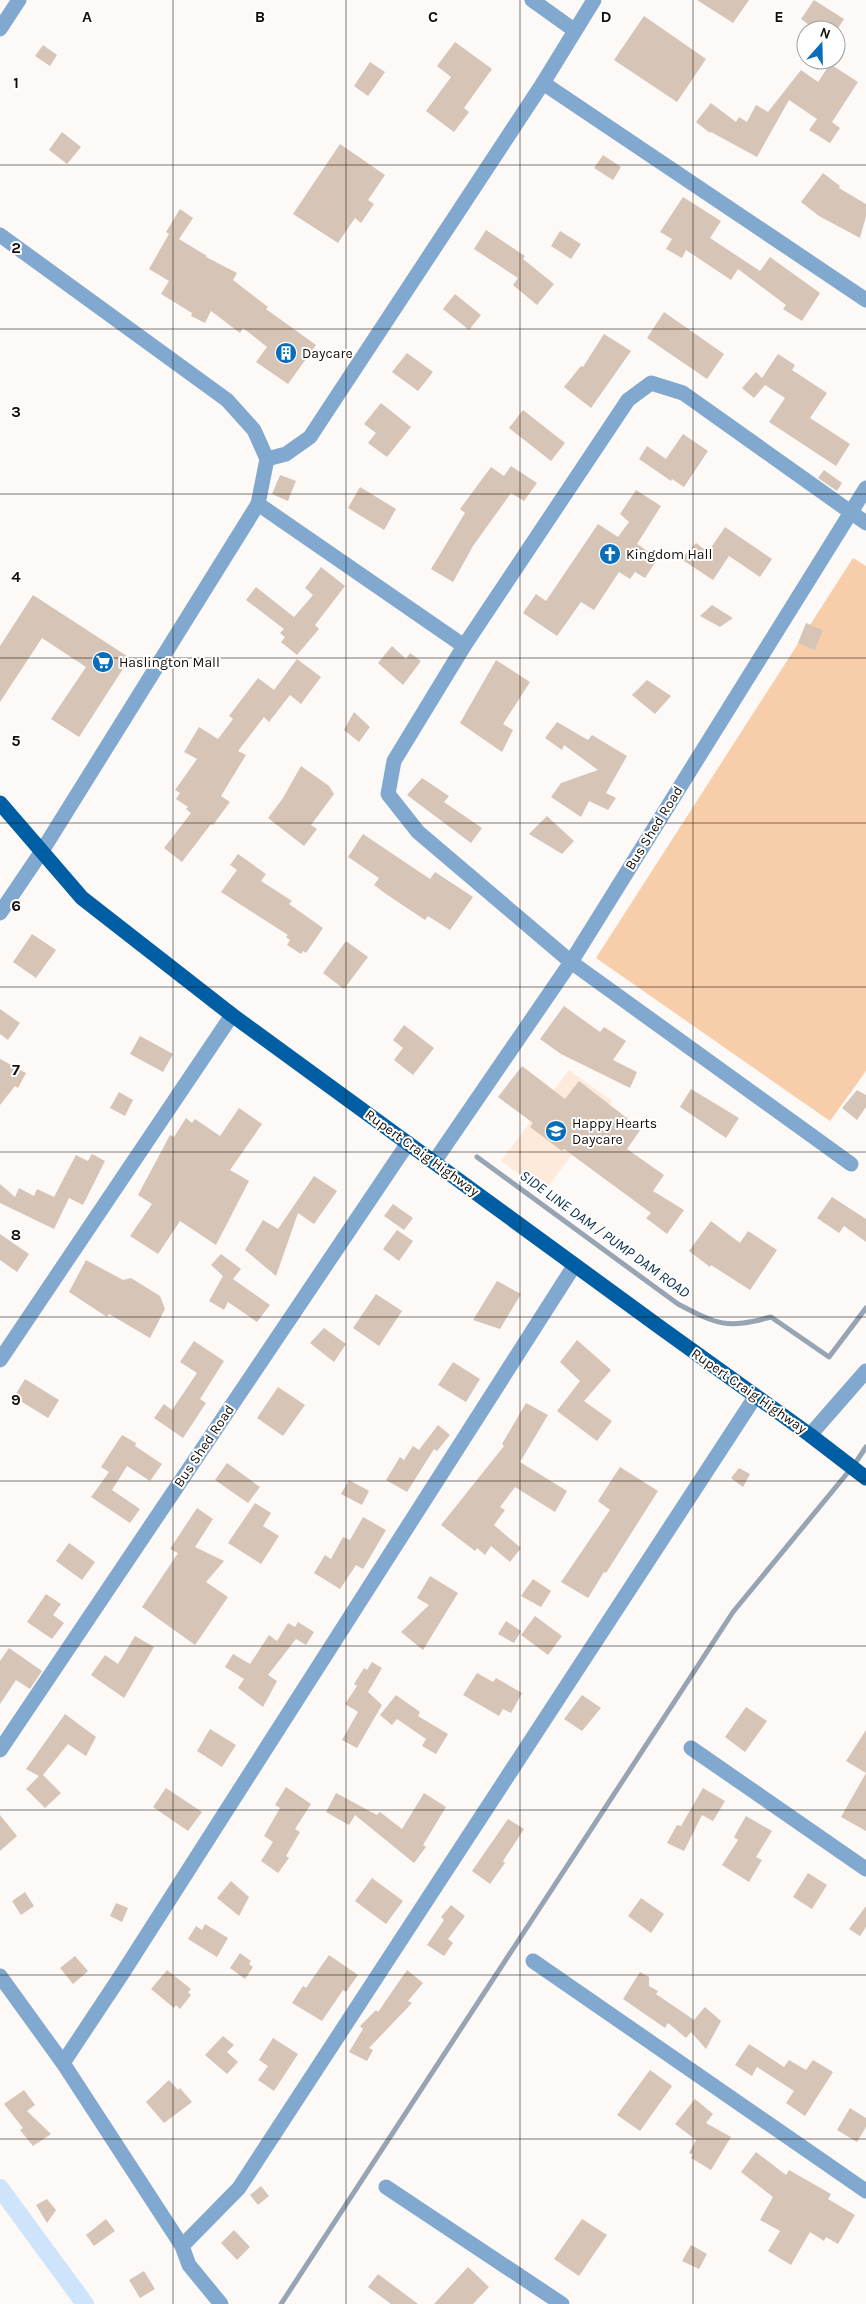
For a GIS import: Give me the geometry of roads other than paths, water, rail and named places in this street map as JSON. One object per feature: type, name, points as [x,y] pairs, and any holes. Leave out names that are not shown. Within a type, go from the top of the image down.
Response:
[{"type":"main road","name":"Rupert Craig Highway","points":[[0,803],[82,898],[232,1015],[574,1266],[810,1435],[866,1478]]},
{"type":"street","points":[[0,29],[18,0]]},
{"type":"street","points":[[532,0],[574,30]]},
{"type":"street","points":[[267,459],[286,454],[310,437],[542,83],[594,0]]},
{"type":"street","points":[[542,83],[866,300]]},
{"type":"street","points":[[0,235],[227,400],[254,430],[267,459],[258,504],[42,851],[0,913]]},
{"type":"street","points":[[851,1164],[571,962],[418,832],[388,794],[394,761],[464,646],[628,400],[651,383],[683,394],[866,523]]},
{"type":"street","name":"Bus Shed Road","points":[[434,1162],[571,962],[866,488]]},
{"type":"street","points":[[258,504],[464,646]]},
{"type":"street","points":[[0,1360],[232,1015]]},
{"type":"street","name":"Bus Shed Road","points":[[0,1750],[408,1143]]},
{"type":"street","points":[[63,2063],[122,1974],[574,1266]]},
{"type":"street","points":[[810,1435],[866,1371]]},
{"type":"street","points":[[182,2246],[240,2188],[755,1396]]},
{"type":"street","points":[[691,1748],[866,1869]]},
{"type":"street","points":[[533,1961],[866,2190]]},
{"type":"street","points":[[0,1976],[63,2063],[182,2246],[189,2265],[220,2304]]},
{"type":"street","points":[[386,2187],[562,2304]]},
{"type":"waterway","name":"SIDE LINE DAM / PUMP DAM ROAD","points":[[477,1157],[678,1304],[713,1321],[732,1324],[771,1317],[829,1357],[866,1308]]},
{"type":"waterway","points":[[281,2304],[733,1612],[854,1465],[866,1447]]},
{"type":"waterway","points":[[0,2188],[85,2304]]},
{"type":"place","name":"Daycare","points":[[286,353]]},
{"type":"place","name":"Kingdom Hall","points":[[610,554]]},
{"type":"place","name":"Haslington Mall","points":[[103,662]]},
{"type":"place","name":"Happy Hearts Daycare","points":[[556,1131]]}]
